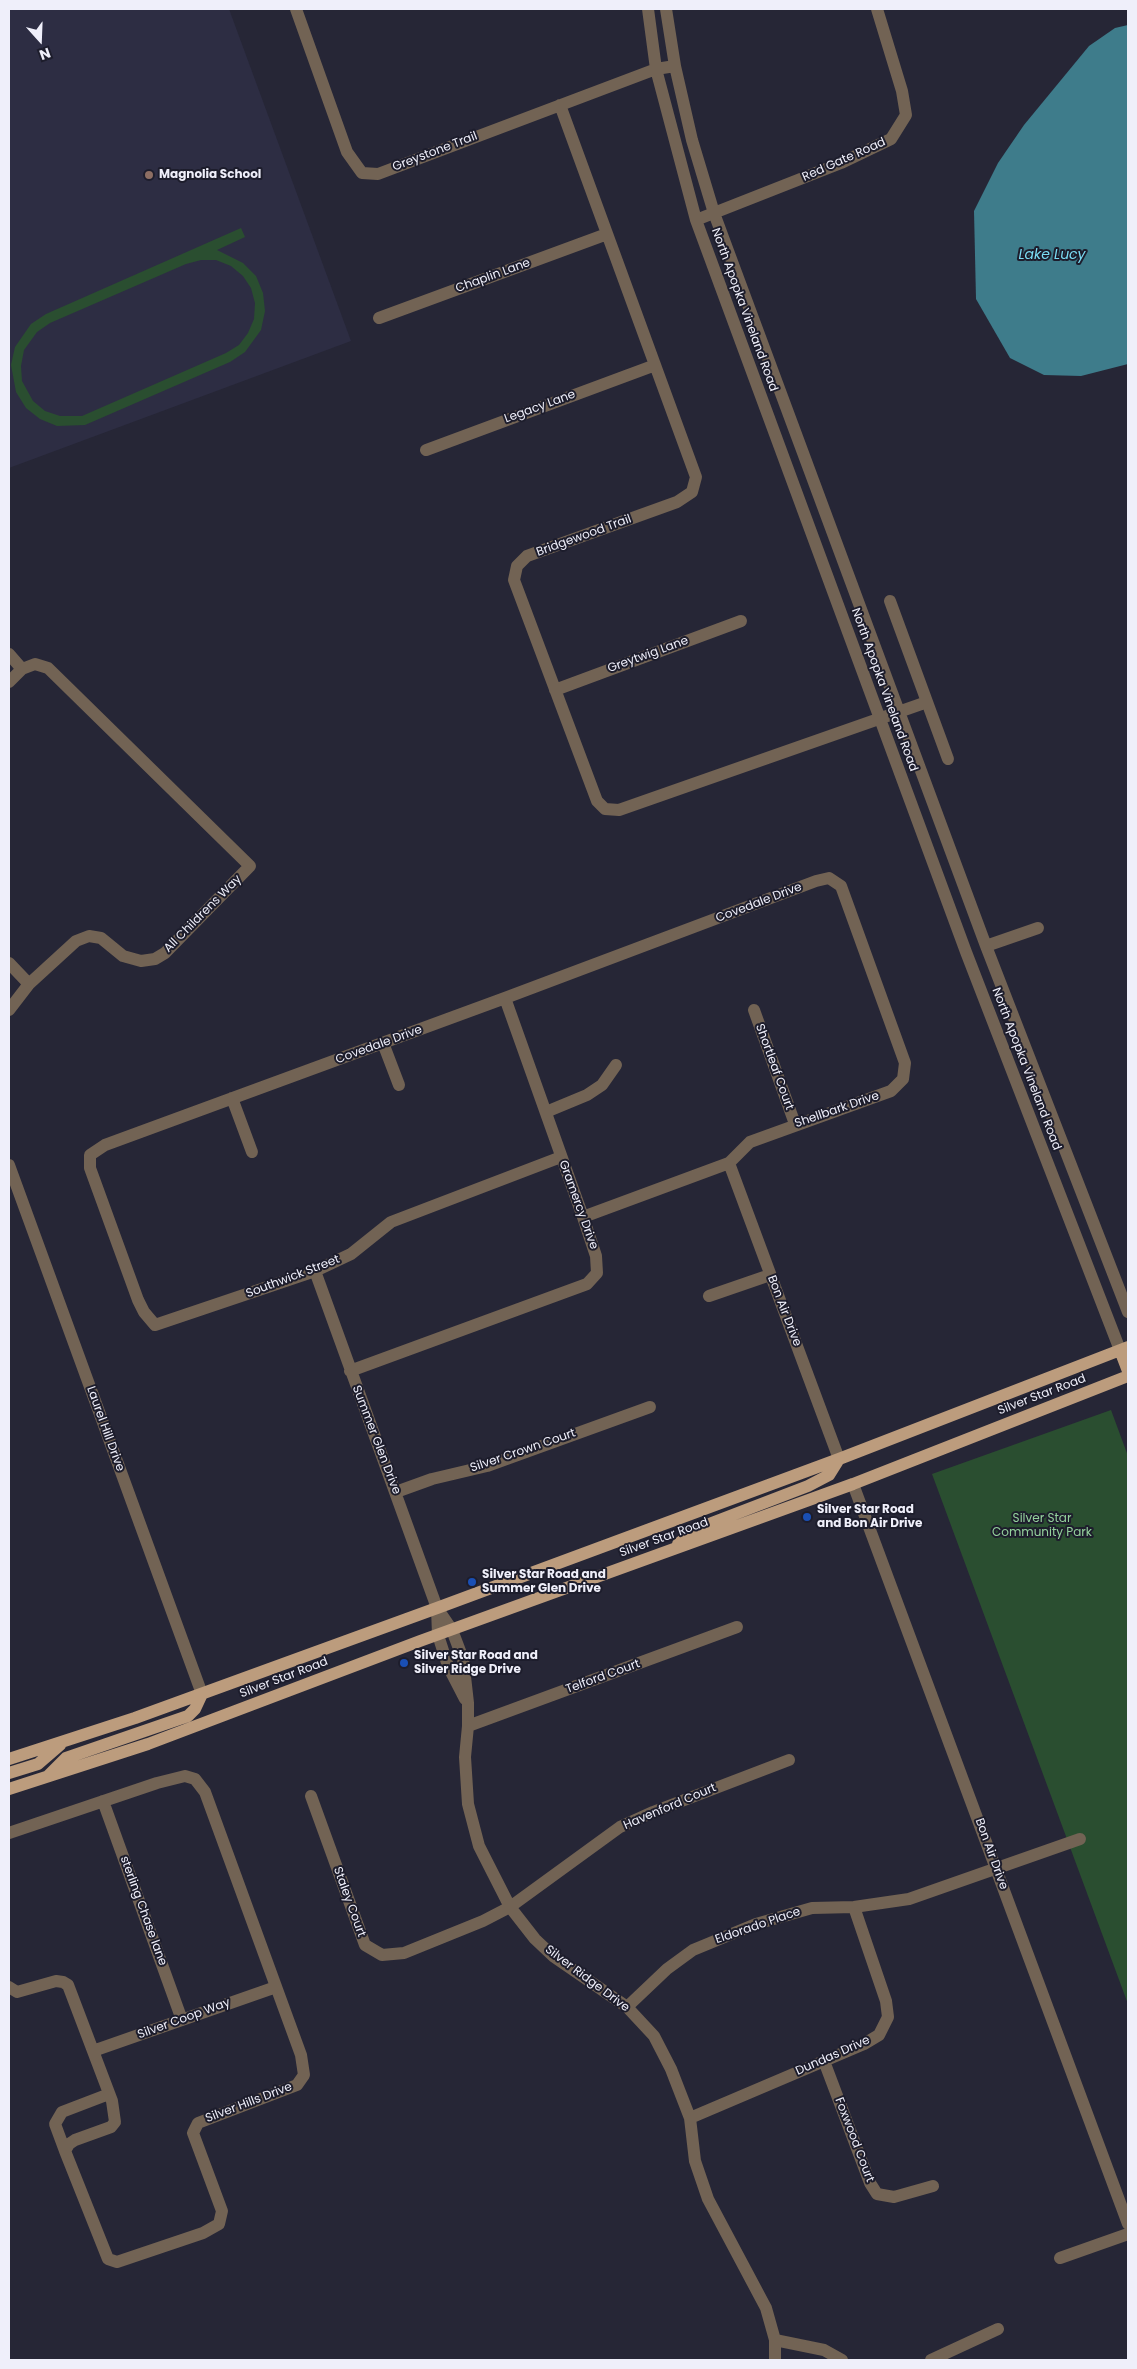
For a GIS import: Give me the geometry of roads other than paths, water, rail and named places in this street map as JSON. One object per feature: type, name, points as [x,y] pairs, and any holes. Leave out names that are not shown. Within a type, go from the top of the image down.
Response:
[{"type":"main road","name":"North Apopka Vineland Road","points":[[1124,1349],[1128,1371]]},
{"type":"main road","name":"Silver Star Road","points":[[9,1759],[202,1694],[437,1608],[839,1459],[1124,1349]]},
{"type":"main road","name":"Silver Star Road","points":[[9,1789],[148,1744],[438,1635],[854,1484],[1128,1376]]},
{"type":"main road","points":[[670,1550],[696,1530],[808,1486],[829,1475],[839,1459]]},
{"type":"main road","points":[[46,1778],[66,1758],[188,1716],[195,1709],[202,1694]]},
{"type":"main road","points":[[9,1773],[38,1764],[66,1741]]},
{"type":"street","name":"Greystone Trail","points":[[296,9],[347,152],[362,173],[378,174],[656,69],[675,66]]},
{"type":"street","name":"North Apopka Vineland Road","points":[[648,9],[656,69],[696,220],[966,952],[1124,1349]]},
{"type":"street","name":"North Apopka Vineland Road","points":[[666,9],[675,66],[692,140],[714,213],[986,946],[1128,1312]]},
{"type":"street","name":"Red Gate Road","points":[[696,220],[841,163],[891,139],[906,115],[902,91],[877,9]]},
{"type":"street","name":"Bridgewood Trail","points":[[560,105],[696,477],[692,492],[677,502],[527,556],[517,566],[514,580],[596,801],[605,809],[619,810],[927,702]]},
{"type":"street","name":"Chaplin Lane","points":[[379,318],[607,234]]},
{"type":"street","name":"Legacy Lane","points":[[426,450],[655,365]]},
{"type":"street","points":[[890,601],[948,759]]},
{"type":"street","name":"Greytwig Lane","points":[[555,690],[742,621]]},
{"type":"street","points":[[9,654],[22,669],[9,682]]},
{"type":"street","name":"All Childrens Way","points":[[22,669],[36,664],[48,668],[250,866],[164,953],[155,959],[141,961],[123,956],[101,938],[89,936],[76,941],[29,984]]},
{"type":"street","name":"Covedale Drive","points":[[155,1325],[144,1312],[138,1300],[90,1168],[90,1155],[105,1145],[383,1044],[816,881],[829,878],[841,886]]},
{"type":"street","name":"Shellbark Drive","points":[[583,1217],[728,1163],[750,1142],[795,1124],[891,1091],[903,1079],[905,1063],[841,886]]},
{"type":"street","points":[[986,946],[1038,928]]},
{"type":"street","points":[[9,963],[29,984],[9,1010]]},
{"type":"street","name":"Gramercy Drive","points":[[350,1371],[587,1284],[597,1274],[596,1256],[583,1217],[505,998]]},
{"type":"street","name":"Shortleaf Court","points":[[754,1010],[795,1124]]},
{"type":"street","points":[[383,1044],[399,1085]]},
{"type":"street","points":[[546,1112],[587,1095],[602,1085],[616,1065]]},
{"type":"street","points":[[232,1098],[252,1152]]},
{"type":"street","name":"Southwick Street","points":[[155,1325],[315,1271],[351,1254],[391,1222],[561,1157]]},
{"type":"street","name":"Bon Air Drive","points":[[728,1163],[839,1459]]},
{"type":"street","name":"Laurel Hill Drive","points":[[9,1165],[202,1694]]},
{"type":"street","name":"Summer Glen Drive","points":[[315,1271],[437,1608]]},
{"type":"street","points":[[709,1296],[770,1275]]},
{"type":"street","name":"Silver Crown Court","points":[[396,1492],[432,1479],[487,1466],[650,1407]]},
{"type":"street","name":"Bon Air Drive","points":[[854,1484],[1128,2224]]},
{"type":"street","name":"Silver Ridge Drive","points":[[437,1608],[452,1630],[463,1659],[468,1703],[465,1757],[468,1804],[479,1846],[510,1907],[535,1939],[553,1956],[627,2007],[654,2036],[671,2069],[690,2118],[695,2161],[708,2199],[766,2308],[775,2340],[775,2360]]},
{"type":"street","name":"Silver Ridge Drive","points":[[437,1608],[438,1635],[448,1666],[468,1703]]},
{"type":"street","name":"Telford Court","points":[[468,1726],[737,1627]]},
{"type":"street","name":"Havenford Court","points":[[510,1907],[620,1827],[653,1812],[789,1760]]},
{"type":"street","name":"Silver Hills Drive","points":[[9,1833],[184,1776],[195,1779],[205,1792],[302,2056],[304,2075],[297,2085],[198,2123],[193,2133],[195,2142],[222,2211],[219,2224],[214,2229],[117,2262],[108,2259],[102,2249],[66,2151]]},
{"type":"street","name":"Staley Court","points":[[311,1796],[365,1944],[382,1955],[404,1953],[420,1947],[510,1907]]},
{"type":"street","name":"sterling Chase lane","points":[[103,1801],[182,2020]]},
{"type":"street","name":"Eldorado Place","points":[[627,2007],[667,1969],[693,1950],[756,1924],[812,1908],[854,1907],[909,1899],[1080,1839]]},
{"type":"street","name":"Dundas Drive","points":[[690,2118],[864,2044],[879,2035],[888,2017],[886,2001],[854,1907]]},
{"type":"street","points":[[9,1987],[17,1992],[56,1981],[68,1985],[109,2094],[115,2122],[111,2127],[75,2140],[69,2144],[66,2151]]},
{"type":"street","name":"Silver Coop Way","points":[[93,2052],[276,1986]]},
{"type":"street","name":"Foxwood Court","points":[[824,2060],[870,2183],[877,2194],[894,2198],[932,2186]]},
{"type":"street","points":[[66,2151],[55,2124],[62,2112],[109,2094]]},
{"type":"street","points":[[1060,2258],[1128,2234]]},
{"type":"street","points":[[931,2360],[998,2329]]},
{"type":"street","points":[[775,2340],[824,2350],[842,2360]]},
{"type":"water","name":"Lake Lucy","points":[[1128,25],[1128,364],[1081,376],[1044,375],[1010,358],[976,299],[974,211],[998,163],[1024,125],[1089,46],[1115,28]]},
{"type":"place","name":"Magnolia School","points":[[149,175]]},
{"type":"place","name":"Silver Star Road and Bon Air Drive","points":[[807,1517]]},
{"type":"place","name":"Silver Star Road and Summer Glen Drive","points":[[472,1582]]},
{"type":"place","name":"Silver Star Road and Silver Ridge Drive","points":[[404,1663]]},
{"type":"park label","name":"Silver Star Community Park","points":[[1042,1526]]}]
